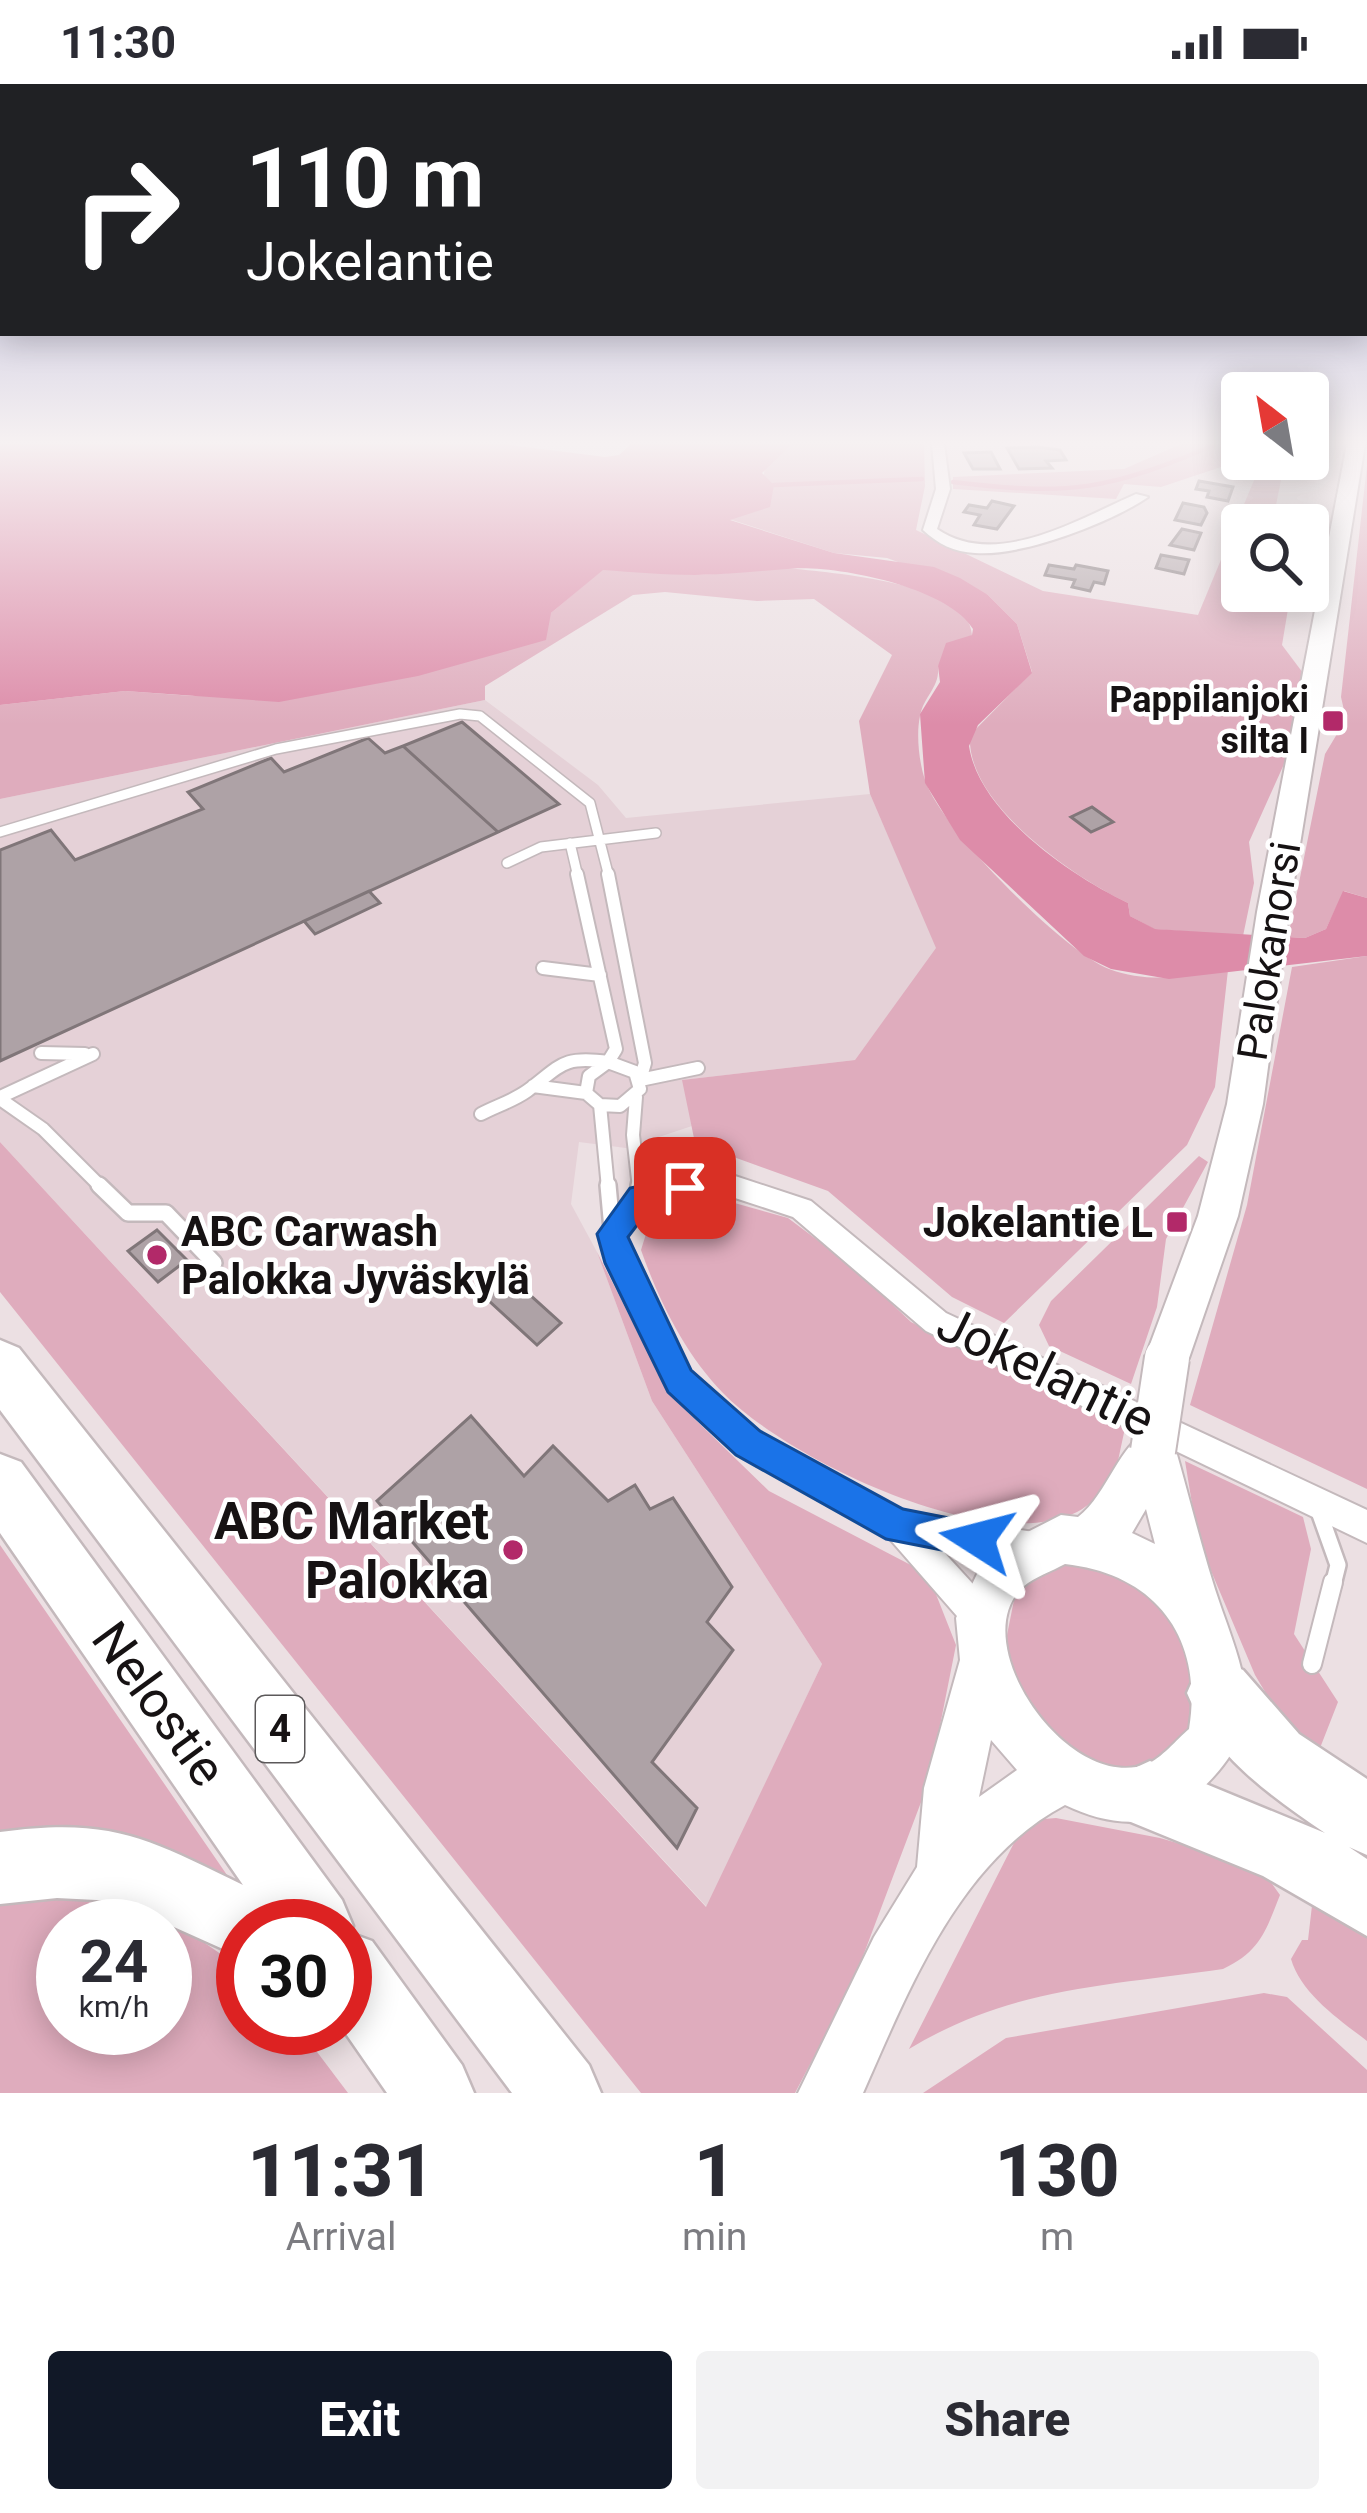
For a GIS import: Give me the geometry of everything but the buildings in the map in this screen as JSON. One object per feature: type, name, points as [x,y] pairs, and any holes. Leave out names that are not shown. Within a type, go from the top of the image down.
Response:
[{"type":"highway","name":"Nelostie","points":[[0,1366],[561,2093]]},
{"type":"highway","name":"Nelostie","points":[[0,1483],[297,1899]]},
{"type":"highway","points":[[1220,1694],[1275,1757],[1367,1820]]},
{"type":"highway","points":[[1150,1796],[1288,1850],[1367,1900]]},
{"type":"highway","points":[[0,1868],[71,1861],[147,1874],[216,1913]]},
{"type":"highway","points":[[372,2006],[434,2093]]},
{"type":"main road","name":"Palokanorsi","points":[[1088,1539],[1112,1520],[1153,1451],[1167,1358],[1218,1216],[1245,1104],[1273,912],[1339,538]]},
{"type":"main road","name":"Palokanorsi","points":[[1153,1451],[1200,1623]]},
{"type":"main road","points":[[946,1867],[952,1788],[991,1587],[1010,1562],[1035,1545],[1088,1539],[1130,1553],[1169,1582],[1200,1623],[1215,1658],[1220,1694],[1214,1740],[1189,1776],[1150,1796],[1106,1796],[1061,1777],[1025,1747],[998,1708],[982,1642]]},
{"type":"main road","points":[[835,2083],[946,1867],[1031,1788],[1061,1777]]},
{"type":"street","points":[[940,538],[1011,549],[1039,538]]},
{"type":"street","name":"Jokelantie","points":[[640,1197],[732,1186],[802,1209],[936,1322],[1367,1527]]},
{"type":"street","points":[[640,1197],[613,1234],[620,1263],[680,1381],[748,1443],[899,1526],[1035,1545]]},
{"type":"street","points":[[899,1526],[982,1642]]},
{"type":"lane","points":[[0,832],[276,749],[460,714],[480,716],[590,803],[603,838],[645,1063],[636,1096],[634,1136],[640,1197]]},
{"type":"lane","points":[[507,863],[541,847],[656,833]]},
{"type":"lane","points":[[570,843],[616,1048],[606,1065],[589,1076],[586,1093]]},
{"type":"lane","points":[[543,968],[600,976]]},
{"type":"lane","points":[[41,1053],[92,1054],[0,1098],[43,1130],[128,1214],[166,1213],[214,1263]]},
{"type":"lane","points":[[481,1114],[533,1086],[545,1071],[563,1062],[628,1067],[640,1080]]},
{"type":"lane","points":[[640,1080],[698,1068]]},
{"type":"lane","points":[[533,1086],[586,1093],[600,1105],[620,1106],[636,1096]]},
{"type":"lane","points":[[600,1105],[613,1234]]},
{"type":"lane","points":[[1312,1664],[1338,1564],[1317,1505]]},
{"type":"shaded area","points":[[0,538],[786,538],[834,553],[934,567],[988,595],[1017,624],[1032,673],[978,725],[969,746],[976,771],[990,795],[1031,840],[1128,903],[1130,916],[1155,929],[1305,938],[1326,929],[1343,891],[1367,898],[1367,956],[1169,979],[1111,969],[1084,956],[960,840],[925,783],[920,714],[940,682],[938,666],[946,643],[972,635],[973,629],[940,601],[860,575],[807,568],[695,575],[603,570],[551,613],[546,640],[418,676],[279,702],[125,691],[0,705]]},
{"type":"shaded area","points":[[787,538],[932,538],[1043,591],[1198,615],[1221,560],[1221,612],[1288,612],[1282,645],[1303,673],[1289,753],[1249,842],[1254,883],[1243,936],[1154,929],[1130,916],[1128,903],[1079,875],[1026,835],[1003,811],[973,761],[970,735],[1032,672],[1017,624],[988,595],[887,558],[834,553]]},
{"type":"shaded area","points":[[1359,538],[1367,538],[1367,898],[1344,891],[1326,929],[1305,938],[1288,937],[1325,754],[1346,719],[1341,697]]},
{"type":"shaded area","points":[[788,568],[864,577],[924,592],[965,617],[972,635],[938,666],[937,680],[920,716],[923,773],[954,827],[1035,914],[1089,958],[1124,974],[1169,977],[1228,970],[1215,1087],[1187,1145],[1004,1323],[952,1297],[828,1191],[695,1143],[682,1080],[855,1060],[936,948],[870,794],[859,721],[892,655],[814,599],[757,601],[665,592],[633,595],[485,686],[485,700],[0,799],[0,705],[125,691],[193,696],[551,613],[603,569],[703,575]]},
{"type":"shaded area","points":[[485,700],[598,785],[626,818],[870,794],[937,948],[855,1060],[683,1080],[692,1126],[626,1148],[579,1142],[571,1204],[597,1252],[652,1401],[822,1664],[707,1907],[0,1142],[0,799]]},
{"type":"shaded area","points":[[1367,956],[1367,1489],[1190,1405],[1247,1205],[1292,967]]},
{"type":"shaded area","points":[[0,1142],[706,1907],[822,1664],[652,1401],[597,1252],[669,1394],[769,1491],[928,1574],[956,1645],[929,1781],[854,1980],[795,2093],[641,2093],[0,1292]]},
{"type":"shaded area","points":[[1199,1156],[1208,1162],[1166,1239],[1157,1307],[1131,1384],[1049,1346],[1039,1325],[1051,1301]]},
{"type":"shaded area","points":[[731,1202],[788,1218],[852,1266],[911,1322],[1125,1428],[1113,1484],[1077,1512],[1039,1522],[993,1522],[890,1494],[839,1471],[753,1419],[709,1378],[685,1344],[641,1250],[650,1221],[678,1205]]},
{"type":"shaded area","points":[[1185,1461],[1303,1517],[1311,1549],[1294,1634],[1338,1702],[1320,1748],[1280,1717],[1255,1675],[1198,1540]]},
{"type":"shaded area","points":[[0,1545],[227,1875],[223,1885],[0,1844]]},
{"type":"shaded area","points":[[1081,1560],[1146,1585],[1192,1648],[1194,1722],[1168,1758],[1124,1770],[1075,1756],[1019,1696],[1005,1645],[1014,1600],[1041,1570]]},
{"type":"shaded area","points":[[1044,1819],[1160,1838],[1260,1867],[1280,1895],[1266,1929],[1246,1955],[1223,1969],[1100,1985],[1023,2001],[947,2028],[909,2049],[1016,1839]]},
{"type":"shaded area","points":[[61,1890],[104,1899],[36,1899],[36,2055],[192,2055],[192,1935],[216,1951],[216,2055],[319,2055],[348,2093],[0,2093],[0,1897]]},
{"type":"shaded area","points":[[1313,1897],[1325,1898],[1367,1937],[1367,2041],[1312,1995],[1291,1959],[1302,1940],[1308,1940]]},
{"type":"shaded area","points":[[1264,1993],[1287,1997],[1367,2070],[1367,2093],[923,2093],[1006,2038]]},
{"type":"place","name":"Pappilanjoki silta I","points":[[1333,721]]},
{"type":"place","name":"Jokelantie L","points":[[1177,1222]]},
{"type":"place","name":"ABC Carwash Palokka Jyväskylä","points":[[157,1255]]},
{"type":"place","name":"ABC Market Palokka","points":[[513,1550]]},
{"type":"route","points":[[685,1188],[640,1197],[613,1234],[620,1263],[680,1381],[748,1443],[899,1526],[977,1539]]}]
